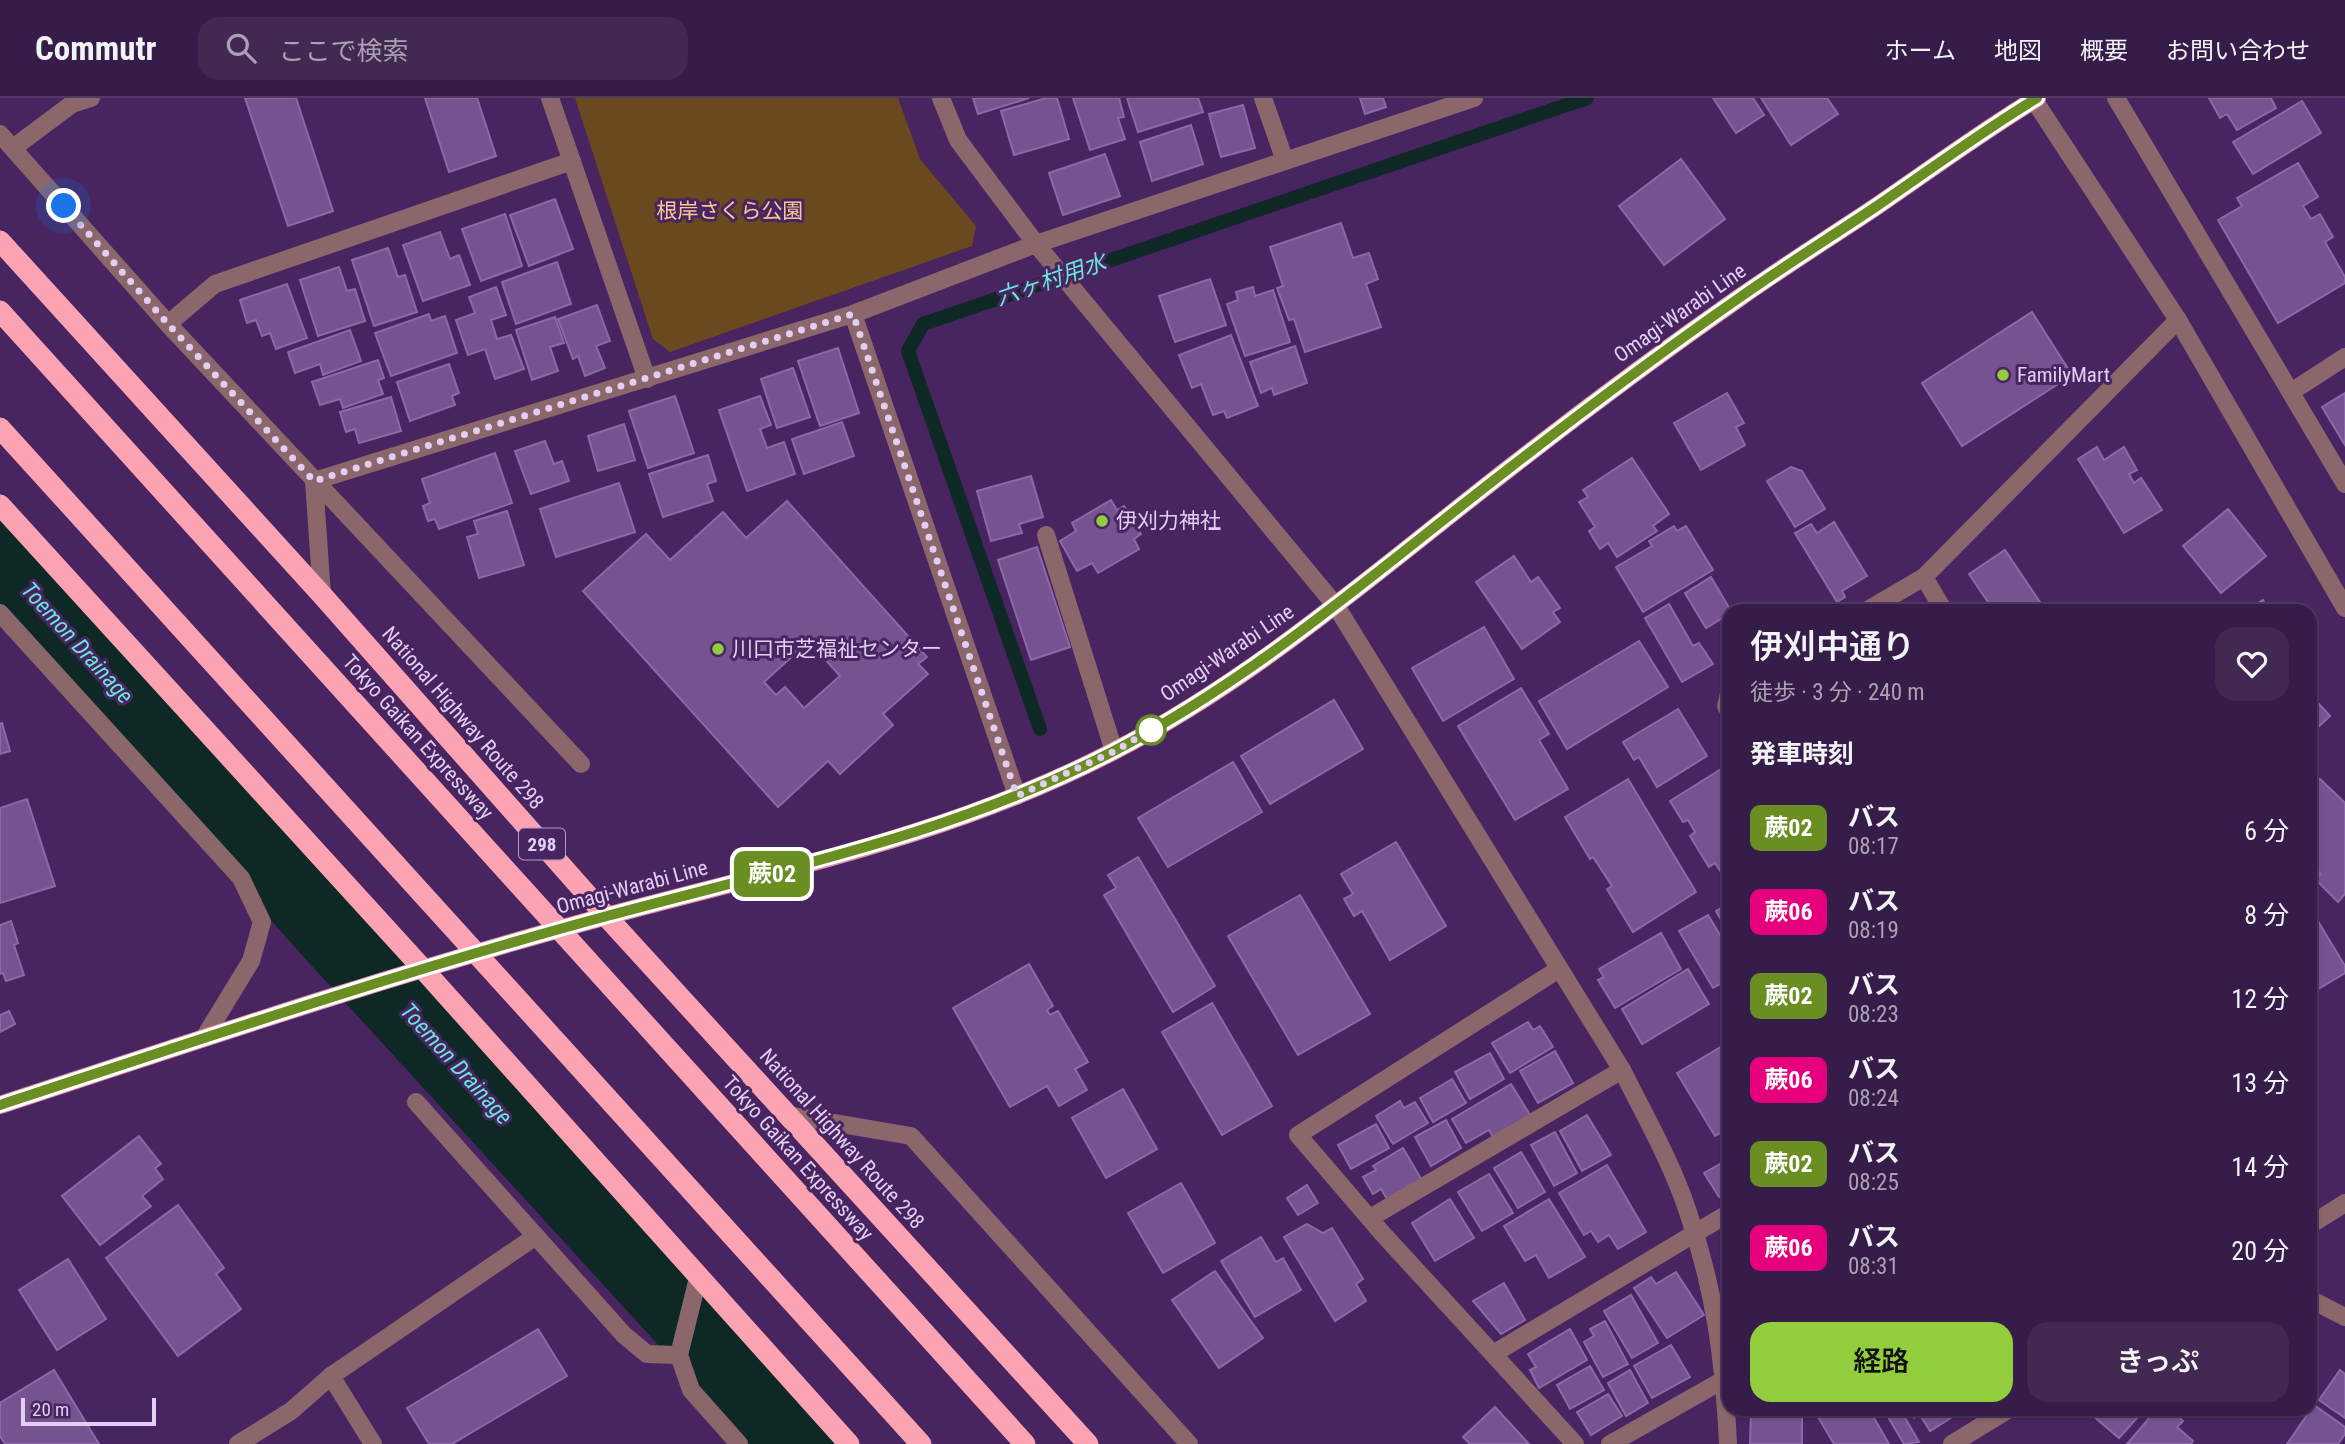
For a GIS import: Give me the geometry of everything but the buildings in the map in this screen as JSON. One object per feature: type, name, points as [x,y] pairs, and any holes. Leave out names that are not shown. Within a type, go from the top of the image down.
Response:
[{"type":"highway","name":"National Highway Route 298","points":[[0,241],[322,595],[606,916],[1088,1444]]},
{"type":"highway","name":"Tokyo Gaikan Expressway","points":[[0,311],[1025,1444]]},
{"type":"highway","points":[[0,428],[921,1444]]},
{"type":"highway","points":[[0,505],[423,969],[849,1444]]},
{"type":"main road","name":"Omagi-Warabi Line","points":[[0,1105],[423,969],[606,916],[844,855],[940,825],[1017,796],[1115,751],[1247,670],[1336,606],[1443,519],[1638,370],[2013,104],[2036,99]]},
{"type":"street","points":[[12,148],[72,104],[91,98]]},
{"type":"street","points":[[550,98],[647,379]]},
{"type":"street","points":[[942,98],[958,140],[1036,244],[1336,606],[1622,1070],[1688,1209],[1718,1323],[1722,1355]]},
{"type":"street","points":[[1263,98],[1285,161]]},
{"type":"street","points":[[314,481],[853,314],[1036,244],[1285,161],[1423,106],[1474,98]]},
{"type":"street","points":[[2116,98],[2345,484]]},
{"type":"street","points":[[2036,99],[2178,320],[2345,608]]},
{"type":"street","points":[[0,134],[168,324],[581,764]]},
{"type":"street","points":[[168,324],[215,284],[572,161]]},
{"type":"street","points":[[853,314],[1017,796]]},
{"type":"street","points":[[1878,604],[1924,577],[2178,320]]},
{"type":"street","points":[[2291,392],[2345,357]]},
{"type":"street","points":[[314,481],[322,595]]},
{"type":"street","points":[[1046,535],[1115,751]]},
{"type":"street","points":[[1924,577],[1940,604]]},
{"type":"street","points":[[0,613],[241,878],[262,922],[251,961],[204,1038]]},
{"type":"street","points":[[1559,969],[1298,1135],[1575,1444]]},
{"type":"street","points":[[1370,1218],[1622,1070]]},
{"type":"street","points":[[416,1102],[624,1335],[647,1354],[679,1355]]},
{"type":"street","points":[[788,1115],[911,1136],[1189,1444]]},
{"type":"street","points":[[2317,1221],[2345,1203]]},
{"type":"street","points":[[1493,1354],[1722,1217]]},
{"type":"street","points":[[238,1444],[291,1411],[331,1376],[536,1236]]},
{"type":"street","points":[[698,1278],[679,1355],[691,1390],[739,1444]]},
{"type":"street","points":[[2317,1302],[2345,1317]]},
{"type":"street","points":[[331,1376],[373,1444]]},
{"type":"street","points":[[1610,1444],[1722,1381]]},
{"type":"street","points":[[1727,1416],[1728,1444]]},
{"type":"street","points":[[1952,1444],[1998,1416]]},
{"type":"green space","name":"根岸さくら公園","points":[[575,98],[898,98],[920,159],[976,226],[972,246],[670,352],[653,339]]},
{"type":"waterway","name":"六ヶ村用水","points":[[1040,729],[908,351],[923,324],[1587,98]]},
{"type":"waterway","name":"Toemon Drainage","points":[[0,556],[334,931],[803,1444]]},
{"type":"bus line","name":"蕨02","points":[[0,1105],[423,969],[606,916],[844,855],[940,825],[1017,796],[1115,751],[1247,670],[1336,606],[1443,519],[1638,370],[1741,296],[2037,98]]},
{"type":"place","name":"FamilyMart","points":[[2003,375]]},
{"type":"place","name":"伊刈力神社","points":[[1102,521]]},
{"type":"place","name":"川口市芝福祉センター","points":[[718,649]]},
{"type":"route","points":[[64,206],[168,324],[314,481],[853,314],[1017,796],[1115,751],[1156,727],[1151,730]]}]
